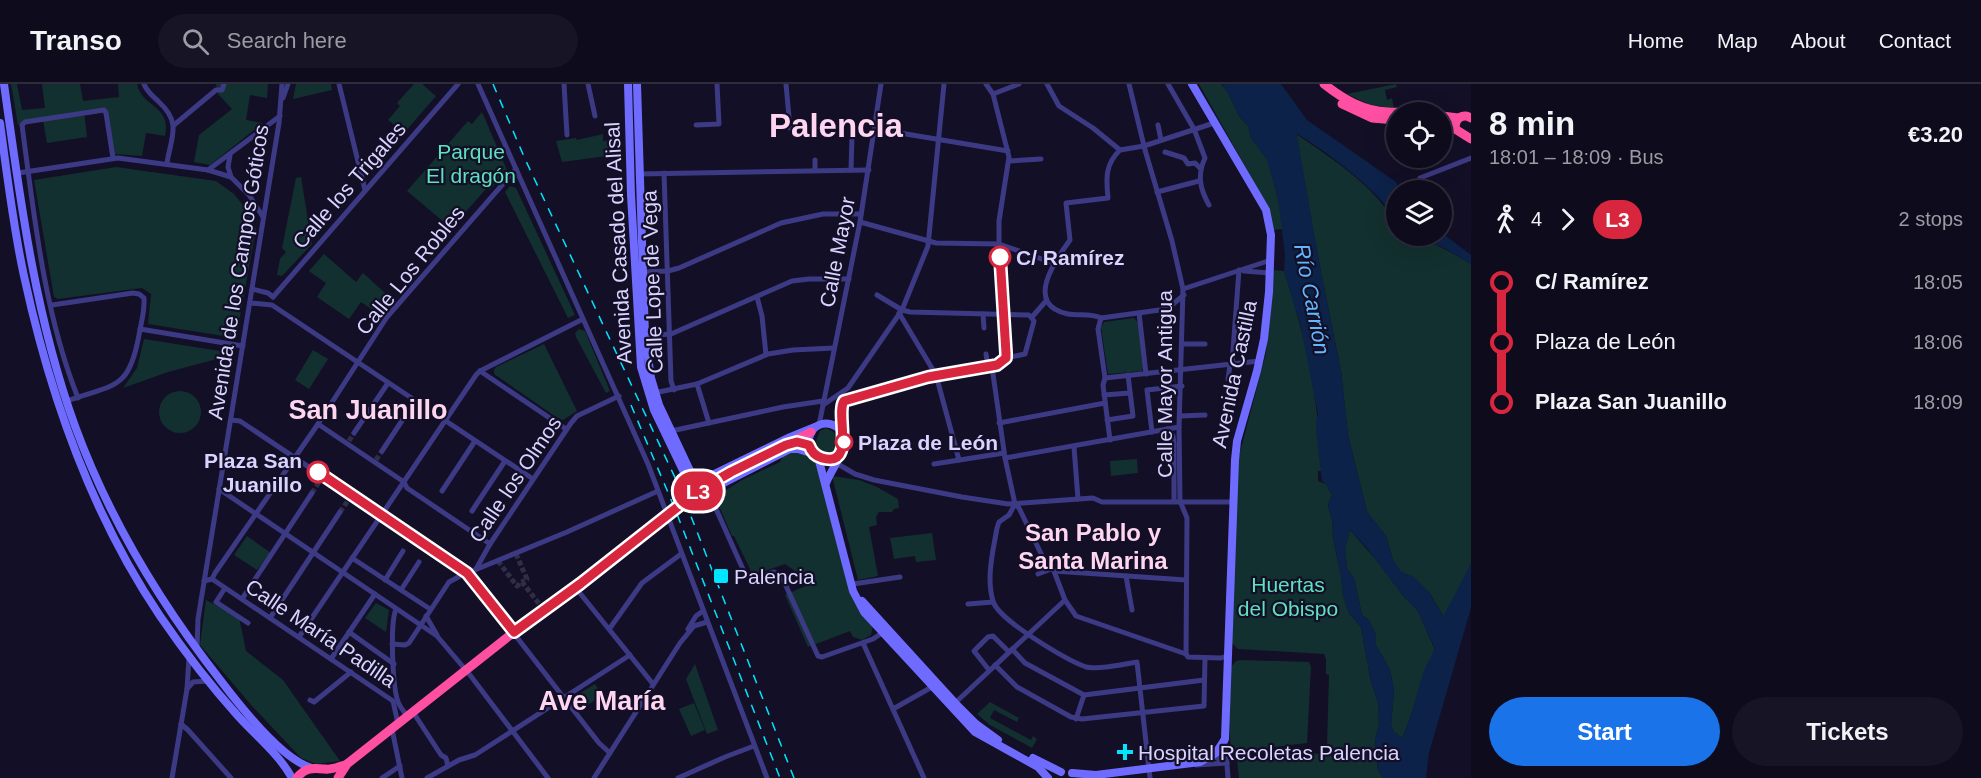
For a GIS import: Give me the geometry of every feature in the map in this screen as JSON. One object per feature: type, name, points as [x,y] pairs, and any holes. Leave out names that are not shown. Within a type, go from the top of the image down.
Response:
[{"type":"highway","points":[[1322,84],[1348,102],[1367,109],[1386,112]]},
{"type":"highway","points":[[1322,84],[1330,95],[1348,108],[1372,118],[1386,119]]},
{"type":"highway","points":[[1452,123],[1457,123],[1465,116],[1471,118]]},
{"type":"highway","points":[[1452,121],[1457,123]]},
{"type":"highway","points":[[1457,123],[1459,133],[1469,136]]},
{"type":"highway","points":[[719,479],[815,428]]},
{"type":"highway","points":[[786,445],[797,442],[809,445]]},
{"type":"highway","points":[[338,778],[345,765],[514,632],[657,524]]},
{"type":"highway","points":[[297,778],[301,773],[312,768],[324,769],[345,765]]},
{"type":"highway","points":[[324,769],[333,778]]},
{"type":"main road","points":[[4,84],[37,290],[50,347],[75,426],[112,513],[154,588],[199,652],[243,708],[281,748],[294,760],[312,768]]},
{"type":"main road","name":"Avenida Casado del Alisal","points":[[628,84],[641,367],[652,394],[693,475],[696,478],[706,478]]},
{"type":"main road","name":"Avenida Casado del Alisal","points":[[637,84],[645,336],[654,410],[692,489],[704,492]]},
{"type":"main road","name":"Avenida Castilla","points":[[1192,84],[1266,210],[1271,235],[1265,327],[1259,361],[1238,441],[1232,502],[1225,739]]},
{"type":"main road","points":[[0,123],[23,274],[44,361],[81,468],[112,535],[144,591],[189,657],[252,732],[278,758],[292,778]]},
{"type":"main road","points":[[704,492],[706,478],[788,438],[832,424],[842,433],[844,441],[826,483]]},
{"type":"main road","points":[[815,428],[809,445],[816,455],[826,483],[858,602],[882,633],[975,732],[1038,767],[1047,778]]},
{"type":"main road","points":[[704,492],[785,451],[798,449],[825,459],[833,458],[842,450]]},
{"type":"main road","points":[[853,584],[869,614],[882,628],[882,633]]},
{"type":"main road","points":[[867,608],[955,703]]},
{"type":"main road","points":[[882,633],[887,634],[904,648]]},
{"type":"main road","points":[[922,667],[932,682],[932,687]]},
{"type":"main road","points":[[932,687],[939,688],[991,736],[1061,772],[1075,776],[1093,776],[1193,763],[1212,756],[1219,750],[1225,739]]},
{"type":"main road","points":[[1053,778],[1061,772]]},
{"type":"street","points":[[144,84],[146,89],[167,109],[173,120],[167,163]]},
{"type":"street","points":[[174,125],[215,87],[222,90],[224,84]]},
{"type":"street","name":"Avenida de los Campos Góticos","points":[[199,652],[196,644],[197,625],[264,218],[280,116],[282,84]]},
{"type":"street","name":"Avenida de los Campos Góticos","points":[[281,102],[288,84]]},
{"type":"street","points":[[339,84],[365,190]]},
{"type":"street","name":"Calle los Trigales","points":[[273,297],[458,84]]},
{"type":"street","points":[[478,84],[619,396],[658,491],[767,778]]},
{"type":"street","points":[[564,84],[567,135]]},
{"type":"street","points":[[588,84],[594,116]]},
{"type":"street","points":[[696,125],[719,124],[717,84]]},
{"type":"street","points":[[786,84],[790,128]]},
{"type":"street","name":"Calle Mayor","points":[[815,428],[823,403],[860,222],[876,129],[881,84]]},
{"type":"street","points":[[671,431],[823,403],[848,388],[900,311],[929,241],[944,84]]},
{"type":"street","points":[[986,84],[993,94],[1009,161],[999,221],[1006,358]]},
{"type":"street","points":[[993,94],[1018,84]]},
{"type":"street","points":[[1047,84],[1059,106],[1093,128],[1120,150]]},
{"type":"street","name":"Calle Mayor Antigua","points":[[1129,84],[1183,292],[1177,501]]},
{"type":"street","points":[[1168,84],[1194,129],[1204,158],[1199,181],[1209,206]]},
{"type":"street","points":[[78,398],[64,358],[40,250],[22,125],[26,122],[104,110],[113,158]]},
{"type":"street","points":[[208,170],[280,116]]},
{"type":"street","points":[[1215,123],[1144,146],[1120,150],[1110,162],[1108,198],[1066,203],[1070,240],[1053,263],[1044,293],[1046,301],[1051,308],[1067,314],[1096,315],[1101,318],[1167,309],[1183,292],[1271,260]]},
{"type":"street","points":[[1158,125],[1161,140]]},
{"type":"street","points":[[876,129],[1008,151]]},
{"type":"street","points":[[851,170],[852,137]]},
{"type":"street","points":[[1165,152],[1184,158],[1188,164],[1195,163],[1200,168]]},
{"type":"street","points":[[231,153],[228,167],[231,177]]},
{"type":"street","points":[[18,173],[113,158],[167,163],[208,170],[231,177],[249,195],[264,218]]},
{"type":"street","points":[[1421,180],[1420,178],[1471,158]]},
{"type":"street","points":[[1009,161],[1041,159]]},
{"type":"street","points":[[815,160],[815,170]]},
{"type":"street","name":"Calle Los Robles","points":[[212,579],[318,424],[387,317],[516,169]]},
{"type":"street","points":[[631,174],[869,170]]},
{"type":"street","name":"Calle Lope de Vega","points":[[664,173],[671,381],[674,390]]},
{"type":"street","points":[[1157,192],[1199,181]]},
{"type":"street","points":[[643,272],[668,271],[781,223],[823,214],[861,214]]},
{"type":"street","points":[[860,222],[936,243],[999,244],[1053,263]]},
{"type":"street","points":[[1239,270],[1270,273]]},
{"type":"street","points":[[1228,379],[1239,270]]},
{"type":"street","points":[[645,336],[671,334],[792,281],[849,279]]},
{"type":"street","points":[[254,281],[261,291]]},
{"type":"street","points":[[252,290],[261,291],[273,297],[272,305]]},
{"type":"street","points":[[52,305],[136,293],[142,296],[144,301],[135,358],[130,369],[115,385],[67,401]]},
{"type":"street","points":[[877,295],[900,311],[936,375],[959,460]]},
{"type":"street","points":[[757,297],[767,355]]},
{"type":"street","points":[[1032,317],[1046,301]]},
{"type":"street","points":[[250,303],[272,305],[533,479]]},
{"type":"street","points":[[900,311],[1029,315],[1032,317]]},
{"type":"street","points":[[1139,313],[1146,374]]},
{"type":"street","points":[[983,314],[984,328]]},
{"type":"street","points":[[842,433],[840,407],[844,401],[936,375],[990,367],[1006,358],[1024,355],[1034,321],[1032,317]]},
{"type":"street","points":[[1101,318],[1098,329],[1110,440]]},
{"type":"street","points":[[299,637],[480,371],[583,319]]},
{"type":"street","points":[[140,329],[243,345]]},
{"type":"street","points":[[1182,344],[1205,344]]},
{"type":"street","points":[[652,394],[697,384],[767,355],[793,350],[834,348]]},
{"type":"street","points":[[986,354],[1015,504],[1047,566],[1052,570],[1065,600],[1076,616],[1186,654],[1188,657],[1227,656]]},
{"type":"street","points":[[1105,378],[1259,361]]},
{"type":"street","points":[[480,371],[566,429]]},
{"type":"street","points":[[1107,420],[1133,416],[1128,375]]},
{"type":"street","points":[[354,433],[388,383]]},
{"type":"street","points":[[697,384],[709,423]]},
{"type":"street","points":[[1152,432],[1147,390],[1182,386]]},
{"type":"street","points":[[1104,395],[1130,393]]},
{"type":"street","name":"Calle los Olmos","points":[[476,569],[566,429],[578,416],[619,396]]},
{"type":"street","points":[[382,451],[415,401]]},
{"type":"street","points":[[999,423],[1105,403]]},
{"type":"street","points":[[233,407],[240,421]]},
{"type":"street","points":[[1180,416],[1205,415]]},
{"type":"street","points":[[231,420],[240,421],[467,573],[599,743],[610,753]]},
{"type":"street","points":[[318,424],[348,442],[404,482],[407,488],[490,544]]},
{"type":"street","points":[[933,464],[1074,447],[1179,427]]},
{"type":"street","name":"Calle Mayor Antigua","points":[[1167,429],[1173,435],[1177,501],[1187,518],[1186,654]]},
{"type":"street","points":[[442,491],[475,441]]},
{"type":"street","points":[[1074,447],[1078,499]]},
{"type":"street","points":[[472,511],[505,461]]},
{"type":"street","points":[[836,463],[855,474],[874,480],[980,500],[1015,504],[1093,498],[1102,502],[1232,502]]},
{"type":"street","points":[[219,489],[437,636]]},
{"type":"street","points":[[392,644],[405,645],[449,582],[658,491]]},
{"type":"street","points":[[704,492],[746,576],[752,579],[774,572],[781,575],[816,653],[822,657],[863,643],[882,633]]},
{"type":"street","points":[[242,599],[312,494]]},
{"type":"street","points":[[1015,504],[1009,516],[1000,520],[998,524],[990,569],[993,602],[1001,615],[1028,634],[1088,668],[1137,662],[1150,778]]},
{"type":"street","points":[[270,618],[340,512]]},
{"type":"street","points":[[385,580],[403,551]]},
{"type":"street","points":[[610,628],[642,583],[681,554]]},
{"type":"street","points":[[352,558],[430,609]]},
{"type":"street","points":[[481,558],[488,565]]},
{"type":"street","points":[[401,590],[419,562]]},
{"type":"street","points":[[1038,574],[1052,570],[1186,580]]},
{"type":"street","points":[[1126,576],[1131,610]]},
{"type":"street","points":[[853,584],[900,577]]},
{"type":"street","points":[[204,581],[212,579]]},
{"type":"street","name":"Calle María Padilla","points":[[212,579],[393,701],[402,778]]},
{"type":"street","points":[[576,587],[653,684]]},
{"type":"street","points":[[225,588],[216,602],[248,623]]},
{"type":"street","points":[[331,659],[375,594]]},
{"type":"street","points":[[955,703],[1065,600]]},
{"type":"street","points":[[968,604],[993,602]]},
{"type":"street","points":[[396,609],[393,617],[392,644],[398,703],[410,714],[441,755],[459,760]]},
{"type":"street","points":[[594,778],[696,616],[703,611]]},
{"type":"street","points":[[426,616],[437,636],[466,670],[548,778]]},
{"type":"street","points":[[680,643],[694,626],[707,622]]},
{"type":"street","points":[[182,629],[190,630],[197,625]]},
{"type":"street","points":[[349,632],[394,664]]},
{"type":"street","points":[[989,670],[974,651],[988,637],[993,636],[1025,663],[1084,695],[1204,680]]},
{"type":"street","points":[[863,643],[924,778]]},
{"type":"street","points":[[428,778],[459,760],[475,755],[630,655]]},
{"type":"street","points":[[172,778],[187,688],[189,657]]},
{"type":"street","points":[[995,665],[1017,687],[1076,719],[1204,706],[1205,658]]},
{"type":"street","points":[[310,700],[314,702],[351,672]]},
{"type":"street","points":[[187,688],[193,682],[208,681]]},
{"type":"street","points":[[893,709],[932,687]]},
{"type":"street","points":[[1076,719],[1084,695]]},
{"type":"street","points":[[181,724],[231,778]]},
{"type":"street","points":[[1225,739],[1228,778]]},
{"type":"street","points":[[681,777],[754,746]]},
{"type":"street","points":[[1212,756],[1227,763]]},
{"type":"street","points":[[446,758],[448,766]]},
{"type":"street","points":[[1193,763],[1200,765],[1227,763]]},
{"type":"street","points":[[382,778],[399,766]]},
{"type":"green space","points":[[11,84],[17,84],[22,110],[45,108],[42,84],[80,84],[83,101],[119,97],[118,84],[137,84],[144,98],[161,112],[166,126],[165,136],[146,133],[142,156],[114,154],[106,109],[84,112],[87,137],[47,143],[43,120],[18,125]]},
{"type":"green space","points":[[216,84],[268,84],[267,98],[250,95],[246,120],[263,123],[210,165],[194,162],[199,135],[232,109],[218,94]]},
{"type":"green space","points":[[296,84],[331,84],[332,90],[293,99]]},
{"type":"green space","points":[[414,84],[422,84],[436,96],[404,133],[388,120],[400,106],[397,103]]},
{"type":"green space","points":[[1199,84],[1221,84],[1239,116],[1248,126],[1251,138],[1268,160],[1283,229],[1273,230],[1259,191]]},
{"type":"green space","points":[[1396,84],[1397,87],[1385,90],[1387,100],[1392,98],[1393,102],[1386,102],[1386,107],[1368,104],[1347,94]]},
{"type":"green space","name":"Parque El dragón","points":[[482,112],[507,170],[490,190],[487,188],[451,228],[407,191],[468,121],[472,124]]},
{"type":"green space","points":[[603,134],[603,141],[622,139],[622,154],[562,162],[556,141],[576,138],[577,140]]},
{"type":"green space","points":[[1296,134],[1340,165],[1372,192],[1386,210],[1386,246],[1437,246],[1471,264],[1471,564],[1444,618],[1430,593],[1413,577],[1401,572],[1393,560],[1386,536],[1367,512],[1348,435],[1341,371]]},
{"type":"green space","points":[[116,167],[216,181],[234,194],[246,209],[256,229],[236,338],[148,324],[151,294],[142,288],[58,299],[54,297],[34,180]]},
{"type":"green space","points":[[301,177],[312,244],[282,276],[277,275],[280,259],[286,252],[282,248],[296,178]]},
{"type":"green space","points":[[510,186],[516,188],[575,315],[568,318],[505,192]]},
{"type":"green space","points":[[324,254],[356,282],[363,273],[394,301],[382,316],[361,302],[349,319],[317,297],[326,283],[309,271]]},
{"type":"green space","name":"Huertas del Obispo","points":[[1273,270],[1284,271],[1305,344],[1318,420],[1321,471],[1318,471],[1318,481],[1326,484],[1332,495],[1328,505],[1343,596],[1349,613],[1361,627],[1371,682],[1378,703],[1379,724],[1375,741],[1378,771],[1383,778],[1239,778],[1237,760],[1337,752],[1327,746],[1329,675],[1326,674],[1324,654],[1238,649],[1232,643],[1238,460],[1266,353]]},
{"type":"green space","points":[[1134,318],[1139,324],[1144,364],[1142,371],[1108,374],[1101,328],[1104,322]]},
{"type":"green space","points":[[579,329],[585,331],[610,391],[606,393],[576,337],[575,333]]},
{"type":"green space","points":[[144,339],[233,353],[123,388],[137,368]]},
{"type":"green space","points":[[544,344],[577,411],[563,420],[494,374],[496,367]]},
{"type":"green space","points":[[313,350],[328,359],[309,389],[295,380]]},
{"type":"green space","points":[[180,391],[195,397],[201,412],[195,427],[180,433],[165,427],[159,412],[165,397]]},
{"type":"green space","points":[[826,428],[834,432],[837,442],[834,452],[826,455],[818,451],[816,441],[820,431]]},
{"type":"green space","points":[[792,451],[807,455],[816,463],[849,585],[873,626],[871,635],[862,640],[853,637],[850,631],[808,647],[785,595],[812,583],[785,564],[759,573],[751,571],[715,497],[742,480],[780,462],[783,456]]},
{"type":"green space","points":[[1137,459],[1138,473],[1111,476],[1110,461]]},
{"type":"green space","points":[[832,476],[859,480],[898,499],[899,508],[892,512],[879,512],[876,517],[877,525],[869,527],[878,576],[858,580]]},
{"type":"green space","points":[[1350,530],[1418,611],[1435,650],[1425,671],[1402,738],[1394,732],[1391,726],[1394,690],[1390,670],[1376,645],[1369,620],[1362,615],[1354,578],[1347,569],[1345,548]]},
{"type":"green space","points":[[932,533],[936,560],[916,562],[915,556],[894,559],[890,538]]},
{"type":"green space","points":[[247,536],[271,553],[257,570],[234,555]]},
{"type":"green space","points":[[206,600],[239,617],[246,651],[283,680],[340,761],[316,764],[301,758],[252,706],[200,645]]},
{"type":"green space","points":[[376,603],[389,610],[386,632],[365,618]]},
{"type":"green space","points":[[1240,660],[1309,662],[1311,667],[1307,743],[1231,752],[1229,722],[1231,667]]},
{"type":"green space","points":[[695,664],[718,730],[707,734],[686,679]]},
{"type":"green space","points":[[595,684],[602,695],[581,710],[572,698]]},
{"type":"green space","points":[[990,702],[1019,718],[1017,722],[994,710],[990,718],[1031,740],[1033,736],[1037,739],[1032,748],[990,725],[977,714]]},
{"type":"green space","points":[[694,703],[705,730],[691,736],[679,709]]},
{"type":"water","name":"Río Carrión","points":[[1222,84],[1281,84],[1307,120],[1393,180],[1386,180],[1386,207],[1359,179],[1320,148],[1297,134],[1318,257],[1341,371],[1348,435],[1367,512],[1386,536],[1393,560],[1401,572],[1413,576],[1430,593],[1443,617],[1471,564],[1471,608],[1429,753],[1426,778],[1383,778],[1378,771],[1375,741],[1379,724],[1378,703],[1371,682],[1361,627],[1349,613],[1343,596],[1328,505],[1332,495],[1322,481],[1316,431],[1318,414],[1300,323],[1284,271],[1285,255],[1278,199],[1267,160],[1251,138],[1248,126],[1239,116]],"holes":[[[1350,530],[1418,611],[1435,649],[1424,671],[1402,738],[1394,732],[1391,726],[1394,690],[1390,670],[1376,645],[1376,634],[1369,620],[1362,615],[1354,578],[1347,569],[1345,548]]]},
{"type":"water","points":[[1452,241],[1471,255],[1471,264],[1438,246],[1452,246]]},
{"type":"tunnel","points":[[349,441],[354,433]]},
{"type":"tunnel","points":[[376,460],[382,451]]},
{"type":"tunnel","points":[[312,493],[323,476]]},
{"type":"tunnel","points":[[657,524],[679,504],[719,479]]},
{"type":"tunnel","points":[[340,512],[352,495]]},
{"type":"tunnel","points":[[516,554],[527,579],[522,582]]},
{"type":"tunnel","points":[[498,561],[517,586],[522,582],[544,610]]},
{"type":"railway","points":[[493,84],[525,159],[679,486],[794,778]]},
{"type":"railway","points":[[631,405],[675,509],[780,778]]},
{"type":"bus line","name":"L3","points":[[318,472],[467,573],[514,632],[580,584],[679,504],[731,472],[786,445],[797,442],[809,445],[814,454],[821,458],[829,459],[837,456],[844,446],[840,407],[844,401],[928,377],[997,365],[1006,358],[1000,257]]},
{"type":"place","name":"C/ Ramírez","points":[[1000,257]]},
{"type":"place","name":"Plaza de León","points":[[844,442]]},
{"type":"place","name":"Plaza San Juanillo","points":[[318,472]]},
{"type":"place","name":"Palencia","points":[[721,576]]},
{"type":"place","name":"Hospital Recoletas Palencia","points":[[1125,752]]},
{"type":"district","name":"Palencia","points":[[836,125]]},
{"type":"district","name":"San Juanillo","points":[[368,410]]},
{"type":"district","name":"San Pablo y Santa Marina","points":[[1093,546]]},
{"type":"district","name":"Ave María","points":[[602,701]]}]
